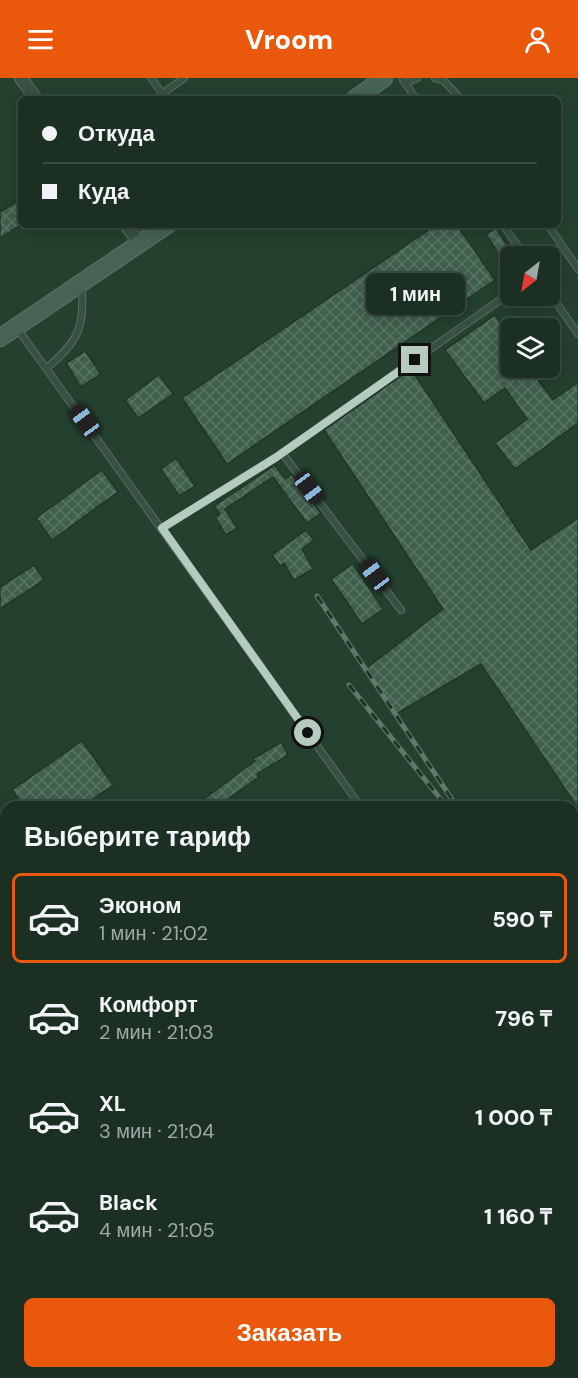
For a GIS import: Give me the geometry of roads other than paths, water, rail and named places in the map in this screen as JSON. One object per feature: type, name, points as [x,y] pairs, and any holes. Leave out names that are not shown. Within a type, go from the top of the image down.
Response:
[{"type":"street","points":[[21,78],[34,96]]},
{"type":"street","points":[[359,96],[384,78]]},
{"type":"street","points":[[128,228],[140,244]]},
{"type":"street","points":[[0,338],[163,228]]},
{"type":"lane","points":[[151,78],[164,96],[184,78]]},
{"type":"lane","points":[[414,96],[403,81],[417,78]]},
{"type":"lane","points":[[435,78],[442,80],[458,96]]},
{"type":"lane","points":[[505,228],[518,246]]},
{"type":"lane","points":[[550,228],[578,269]]},
{"type":"lane","points":[[47,368],[70,347],[77,335],[83,314],[82,283]]},
{"type":"lane","points":[[162,528],[282,453],[500,300]]},
{"type":"lane","points":[[559,306],[578,334]]},
{"type":"lane","points":[[17,327],[358,801]]},
{"type":"lane","points":[[282,453],[401,610]]},
{"type":"railway","points":[[317,596],[453,801]]},
{"type":"railway","points":[[349,685],[442,801]]}]
